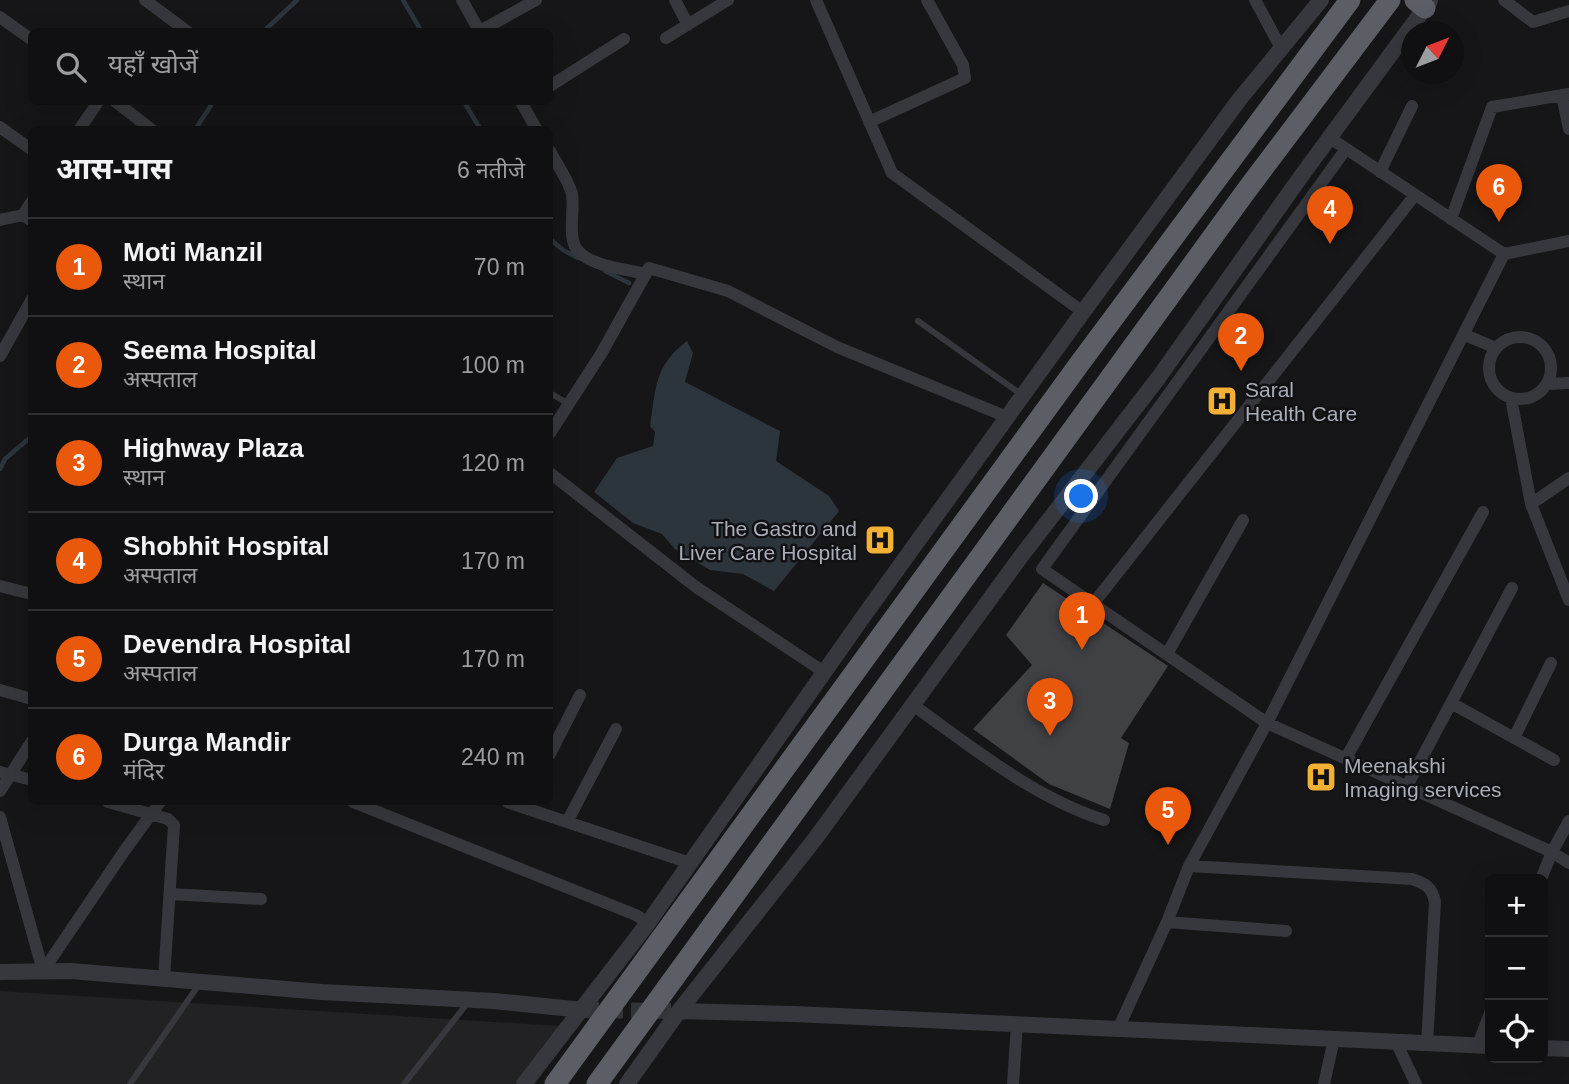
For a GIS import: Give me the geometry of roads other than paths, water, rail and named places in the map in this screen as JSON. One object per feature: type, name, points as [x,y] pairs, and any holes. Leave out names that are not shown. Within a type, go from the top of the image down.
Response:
[{"type":"highway","points":[[555,1084],[1080,363],[1350,0]]},
{"type":"highway","points":[[597,1084],[1238,202],[1390,0]]},
{"type":"street","points":[[145,0],[183,28]]},
{"type":"street","points":[[462,0],[478,28]]},
{"type":"street","points":[[485,28],[536,0]]},
{"type":"street","points":[[675,0],[688,25]]},
{"type":"street","points":[[666,38],[728,0]]},
{"type":"street","points":[[816,0],[892,173],[1083,312]]},
{"type":"street","points":[[869,122],[965,78],[963,65],[927,0]]},
{"type":"street","points":[[1255,0],[1281,48]]},
{"type":"street","points":[[524,1084],[648,923],[824,672],[1083,312],[1239,100],[1321,0]]},
{"type":"street","points":[[1504,0],[1533,22],[1569,11]]},
{"type":"street","points":[[627,1084],[678,1012],[814,839],[1022,555],[1160,377],[1424,3]]},
{"type":"street","points":[[0,18],[28,37]]},
{"type":"street","points":[[553,84],[624,39]]},
{"type":"street","points":[[1451,219],[1492,107],[1566,95],[1569,129]]},
{"type":"street","points":[[82,126],[96,105]]},
{"type":"street","points":[[120,105],[147,126]]},
{"type":"street","points":[[524,105],[535,126]]},
{"type":"street","points":[[1380,172],[1412,106]]},
{"type":"street","points":[[0,127],[28,147]]},
{"type":"street","points":[[1330,138],[1504,254],[1569,241]]},
{"type":"street","points":[[1346,149],[1042,569],[1267,723],[1552,852],[1569,863]]},
{"type":"street","points":[[553,157],[572,195],[574,244],[577,250],[590,260],[646,274]]},
{"type":"street","points":[[1093,604],[1415,195]]},
{"type":"street","points":[[0,220],[27,218]]},
{"type":"street","points":[[1118,1029],[1167,922],[1189,866],[1267,723],[1504,254]]},
{"type":"street","points":[[553,428],[601,354],[649,268],[728,291],[837,347],[1007,417]]},
{"type":"street","points":[[0,356],[28,306]]},
{"type":"street","points":[[1465,335],[1496,348]]},
{"type":"street","points":[[1512,338],[1528,338],[1543,346],[1550,360],[1551,375],[1547,384],[1539,393],[1527,399],[1511,398],[1496,388],[1489,373],[1492,353],[1496,348],[1512,338]]},
{"type":"street","points":[[1547,384],[1569,383]]},
{"type":"street","points":[[1511,398],[1531,504],[1569,600]]},
{"type":"street","points":[[553,475],[696,587],[824,672]]},
{"type":"street","points":[[1531,504],[1569,478]]},
{"type":"street","points":[[1346,758],[1483,512]]},
{"type":"street","points":[[1167,654],[1243,520]]},
{"type":"street","points":[[0,586],[28,593]]},
{"type":"street","points":[[1407,786],[1512,588]]},
{"type":"street","points":[[1514,738],[1550,663]]},
{"type":"street","points":[[0,690],[28,698]]},
{"type":"street","points":[[553,748],[580,695]]},
{"type":"street","points":[[1451,703],[1554,760]]},
{"type":"street","points":[[913,705],[1003,769],[1071,810],[1104,820]]},
{"type":"street","points":[[568,822],[616,729]]},
{"type":"street","points":[[0,790],[5,773],[28,746]]},
{"type":"street","points":[[5,773],[28,779]]},
{"type":"street","points":[[119,805],[168,819],[174,825],[164,979]]},
{"type":"street","points":[[43,971],[124,850],[158,805]]},
{"type":"street","points":[[523,805],[690,863]]},
{"type":"street","points":[[378,806],[648,923]]},
{"type":"street","points":[[0,817],[43,971]]},
{"type":"street","points":[[1543,874],[1569,821]]},
{"type":"street","points":[[1189,866],[1412,879],[1425,884],[1433,891],[1435,902],[1427,1044]]},
{"type":"street","points":[[170,894],[261,899]]},
{"type":"street","points":[[1167,922],[1286,931]]},
{"type":"street","points":[[0,972],[71,971],[322,992],[471,999],[583,1010]]},
{"type":"street","points":[[678,1012],[1017,1024],[1484,1046]]},
{"type":"street","points":[[1013,1084],[1017,1024]]},
{"type":"street","points":[[1324,1084],[1334,1039]]},
{"type":"street","points":[[1395,1042],[1416,1084]]},
{"type":"street","points":[[1548,1048],[1569,1049]]},
{"type":"lane","points":[[918,321],[1023,396]]},
{"type":"lane","points":[[553,395],[569,404]]},
{"type":"lane","points":[[130,1084],[201,982]]},
{"type":"lane","points":[[404,1084],[471,999]]},
{"type":"waterway","points":[[267,28],[297,0]]},
{"type":"waterway","points":[[403,0],[420,28]]},
{"type":"waterway","points":[[198,126],[211,105]]},
{"type":"waterway","points":[[466,105],[479,126]]},
{"type":"waterway","points":[[553,242],[578,258]]},
{"type":"waterway","points":[[605,271],[629,283]]},
{"type":"waterway","points":[[0,469],[5,459],[28,439]]},
{"type":"tunnel","points":[[583,1010],[679,1011]]},
{"type":"place","name":"Durga Mandir","points":[[1499,222]]},
{"type":"place","name":"Shobhit Hospital","points":[[1330,244]]},
{"type":"place","name":"Seema Hospital","points":[[1241,371]]},
{"type":"place","name":"Saral Health Care","points":[[1222,401]]},
{"type":"place","name":"The Gastro and Liver Care Hospital","points":[[880,540]]},
{"type":"place","name":"Moti Manzil","points":[[1082,650]]},
{"type":"place","name":"Highway Plaza","points":[[1050,736]]},
{"type":"place","name":"Meenakshi Imaging services","points":[[1321,777]]},
{"type":"place","name":"Devendra Hospital","points":[[1168,845]]}]
